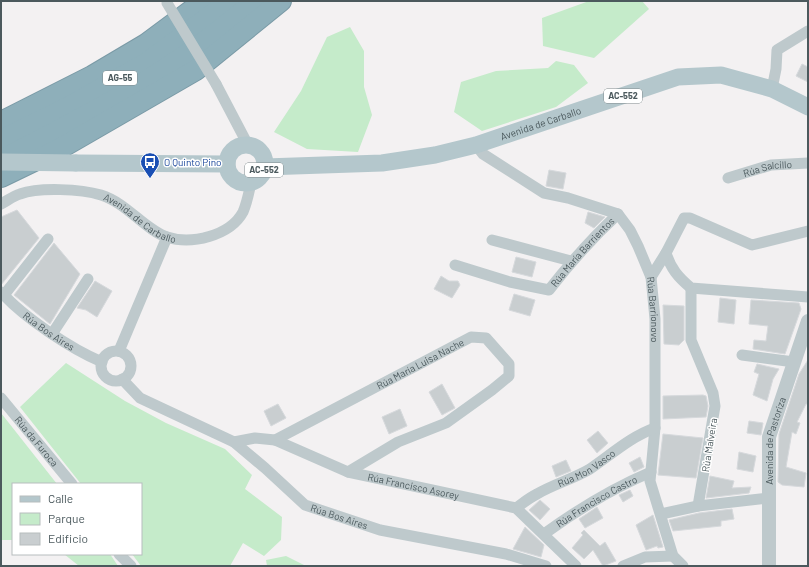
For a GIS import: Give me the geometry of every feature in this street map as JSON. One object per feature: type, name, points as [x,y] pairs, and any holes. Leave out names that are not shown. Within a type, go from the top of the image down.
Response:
[{"type":"highway","points":[[1,122],[92,76],[139,48],[204,1]]},
{"type":"highway","name":"AG-55","points":[[1,140],[70,106],[146,63],[230,1]]},
{"type":"highway","name":"AG-55","points":[[1,161],[70,124],[177,61],[210,38],[255,1]]},
{"type":"highway","points":[[1,177],[61,148],[196,70],[281,1]]},
{"type":"main road","name":"Avenida de Carballo","points":[[265,167],[382,163],[435,155],[476,145],[678,77],[721,74],[772,89],[808,107]]},
{"type":"main road","points":[[1,161],[227,164],[231,153],[236,148],[248,145]]},
{"type":"main road","name":"AC-552","points":[[227,164],[230,174],[237,181],[251,183],[261,177],[265,167],[263,155],[259,150],[248,145]]},
{"type":"street","points":[[166,2],[216,84],[248,145]]},
{"type":"street","points":[[772,89],[777,50],[808,31]]},
{"type":"street","points":[[476,145],[483,154],[544,193],[568,198],[618,214]]},
{"type":"street","name":"Rúa Salcillo","points":[[728,178],[771,165],[808,163]]},
{"type":"street","name":"Avenida de Carballo","points":[[1,204],[20,194],[45,189],[100,195],[119,202],[154,230],[167,237],[198,239],[221,232],[235,222],[242,213],[251,183]]},
{"type":"street","name":"Rúa María Barrientos","points":[[455,265],[510,282],[549,290],[571,261],[594,236],[618,214]]},
{"type":"street","name":"Rúa Barrionovo","points":[[618,214],[630,230],[651,277],[655,319],[655,428],[650,481],[674,556],[682,566]]},
{"type":"street","points":[[651,277],[666,253],[684,218],[690,218],[752,245],[808,231]]},
{"type":"street","points":[[119,351],[167,237]]},
{"type":"street","points":[[2,294],[48,240]]},
{"type":"street","points":[[492,240],[571,261]]},
{"type":"street","points":[[666,253],[670,266],[691,288],[808,297]]},
{"type":"street","points":[[52,334],[88,279]]},
{"type":"street","name":"Rúa Malveira","points":[[691,288],[692,340],[714,393],[715,406],[698,506]]},
{"type":"street","name":"Rúa Bos Aires","points":[[2,294],[52,334],[84,355],[102,362]]},
{"type":"street","name":"Avenida de Pastoriza","points":[[769,566],[769,438],[794,362],[804,347],[808,321]]},
{"type":"street","name":"Rúa María Luisa Nache","points":[[275,440],[471,337],[486,338],[508,364],[509,376],[446,423],[398,442],[348,472]]},
{"type":"street","points":[[119,351],[127,356],[131,364],[130,372],[122,380],[116,381],[107,378],[102,370],[102,362],[109,353],[119,351]]},
{"type":"street","points":[[742,355],[794,362]]},
{"type":"street","name":"Rúa Bos Aires","points":[[122,380],[140,398],[234,442],[305,505],[380,530],[506,554],[546,566]]},
{"type":"street","name":"Rúa da Furoca","points":[[1,398],[71,483]]},
{"type":"street","name":"Rúa Mon Vasco","points":[[516,508],[537,493],[565,482],[590,468],[641,433],[655,428]]},
{"type":"street","name":"Rúa Francisco Asorey","points":[[234,442],[255,438],[275,440],[348,472],[516,508]]},
{"type":"street","name":"Rúa Francisco Castro","points":[[544,534],[572,515],[633,480],[651,472]]},
{"type":"street","points":[[661,514],[698,506],[768,498]]},
{"type":"street","points":[[516,508],[576,566]]},
{"type":"street","points":[[120,555],[131,566]]},
{"type":"street","points":[[623,566],[645,557],[674,556]]},
{"type":"green space","points":[[589,1],[642,1],[649,9],[594,58],[543,46],[542,18]]},
{"type":"green space","points":[[350,27],[364,51],[364,87],[372,115],[358,152],[307,149],[274,132],[301,91],[327,37]]},
{"type":"green space","points":[[556,61],[574,65],[588,83],[556,107],[482,131],[454,112],[461,82],[496,71],[548,68]]},
{"type":"green space","points":[[66,363],[125,401],[166,423],[225,449],[252,475],[245,489],[282,517],[281,540],[264,556],[243,543],[230,566],[141,566],[133,555],[142,555],[142,483],[80,483],[20,407]]},
{"type":"green space","points":[[1,413],[56,483],[12,483],[12,540],[1,540]]},
{"type":"green space","points":[[65,555],[111,555],[118,566],[79,566]]},
{"type":"green space","points":[[286,556],[306,566],[267,566],[266,560]]},
{"type":"building","points":[[802,64],[808,67],[808,82],[796,76]]},
{"type":"building","points":[[549,170],[566,173],[563,189],[546,186]]},
{"type":"building","points":[[17,210],[39,238],[1,285],[1,217]]},
{"type":"building","points":[[588,212],[605,217],[594,228],[585,223]]},
{"type":"building","points":[[54,243],[80,274],[50,324],[14,295]]},
{"type":"building","points":[[516,257],[536,262],[532,277],[512,272]]},
{"type":"building","points":[[441,276],[449,281],[458,281],[460,285],[452,298],[434,289]]},
{"type":"building","points":[[95,281],[112,291],[97,317],[86,310],[77,308]]},
{"type":"building","points":[[514,294],[535,300],[530,316],[509,310]]},
{"type":"building","points":[[720,298],[736,300],[734,324],[718,322]]},
{"type":"building","points":[[751,300],[799,303],[801,309],[785,354],[753,349],[754,340],[766,341],[768,326],[749,324]]},
{"type":"building","points":[[663,305],[684,306],[684,340],[679,345],[664,344]]},
{"type":"building","points":[[808,360],[808,404],[806,404],[797,422],[800,423],[796,434],[792,432],[786,467],[806,473],[804,487],[782,485],[778,482],[779,434],[799,374]]},
{"type":"building","points":[[757,364],[779,369],[773,379],[767,401],[753,395],[759,374],[754,372]]},
{"type":"building","points":[[442,384],[455,408],[442,415],[429,392]]},
{"type":"building","points":[[663,396],[706,396],[708,406],[706,417],[663,419]]},
{"type":"building","points":[[278,404],[286,418],[271,426],[264,411]]},
{"type":"building","points":[[400,409],[407,426],[389,434],[382,417]]},
{"type":"building","points":[[749,421],[763,423],[761,435],[747,433]]},
{"type":"building","points":[[598,431],[608,443],[597,453],[587,440]]},
{"type":"building","points":[[663,434],[703,438],[696,478],[658,475]]},
{"type":"building","points":[[739,452],[756,456],[753,472],[737,469]]},
{"type":"building","points":[[640,457],[644,467],[634,472],[629,463]]},
{"type":"building","points":[[566,460],[571,471],[556,477],[552,466]]},
{"type":"building","points":[[710,476],[734,481],[732,488],[751,487],[749,493],[706,498]]},
{"type":"building","points":[[630,490],[633,496],[623,502],[619,495]]},
{"type":"building","points":[[540,500],[550,509],[540,520],[529,510]]},
{"type":"building","points":[[597,507],[603,518],[585,528],[579,519]]},
{"type":"building","points":[[732,509],[734,519],[721,521],[721,526],[673,531],[669,520],[699,513]]},
{"type":"building","points":[[653,515],[663,547],[658,548],[657,546],[646,550],[636,525]]},
{"type":"building","points":[[525,527],[544,545],[541,557],[513,549]]},
{"type":"building","points":[[584,530],[600,546],[605,542],[616,561],[603,566],[593,550],[584,559],[572,548],[583,535],[581,533]]},
{"type":"place","name":"O Quinto Pino","points":[[150,179]]}]
